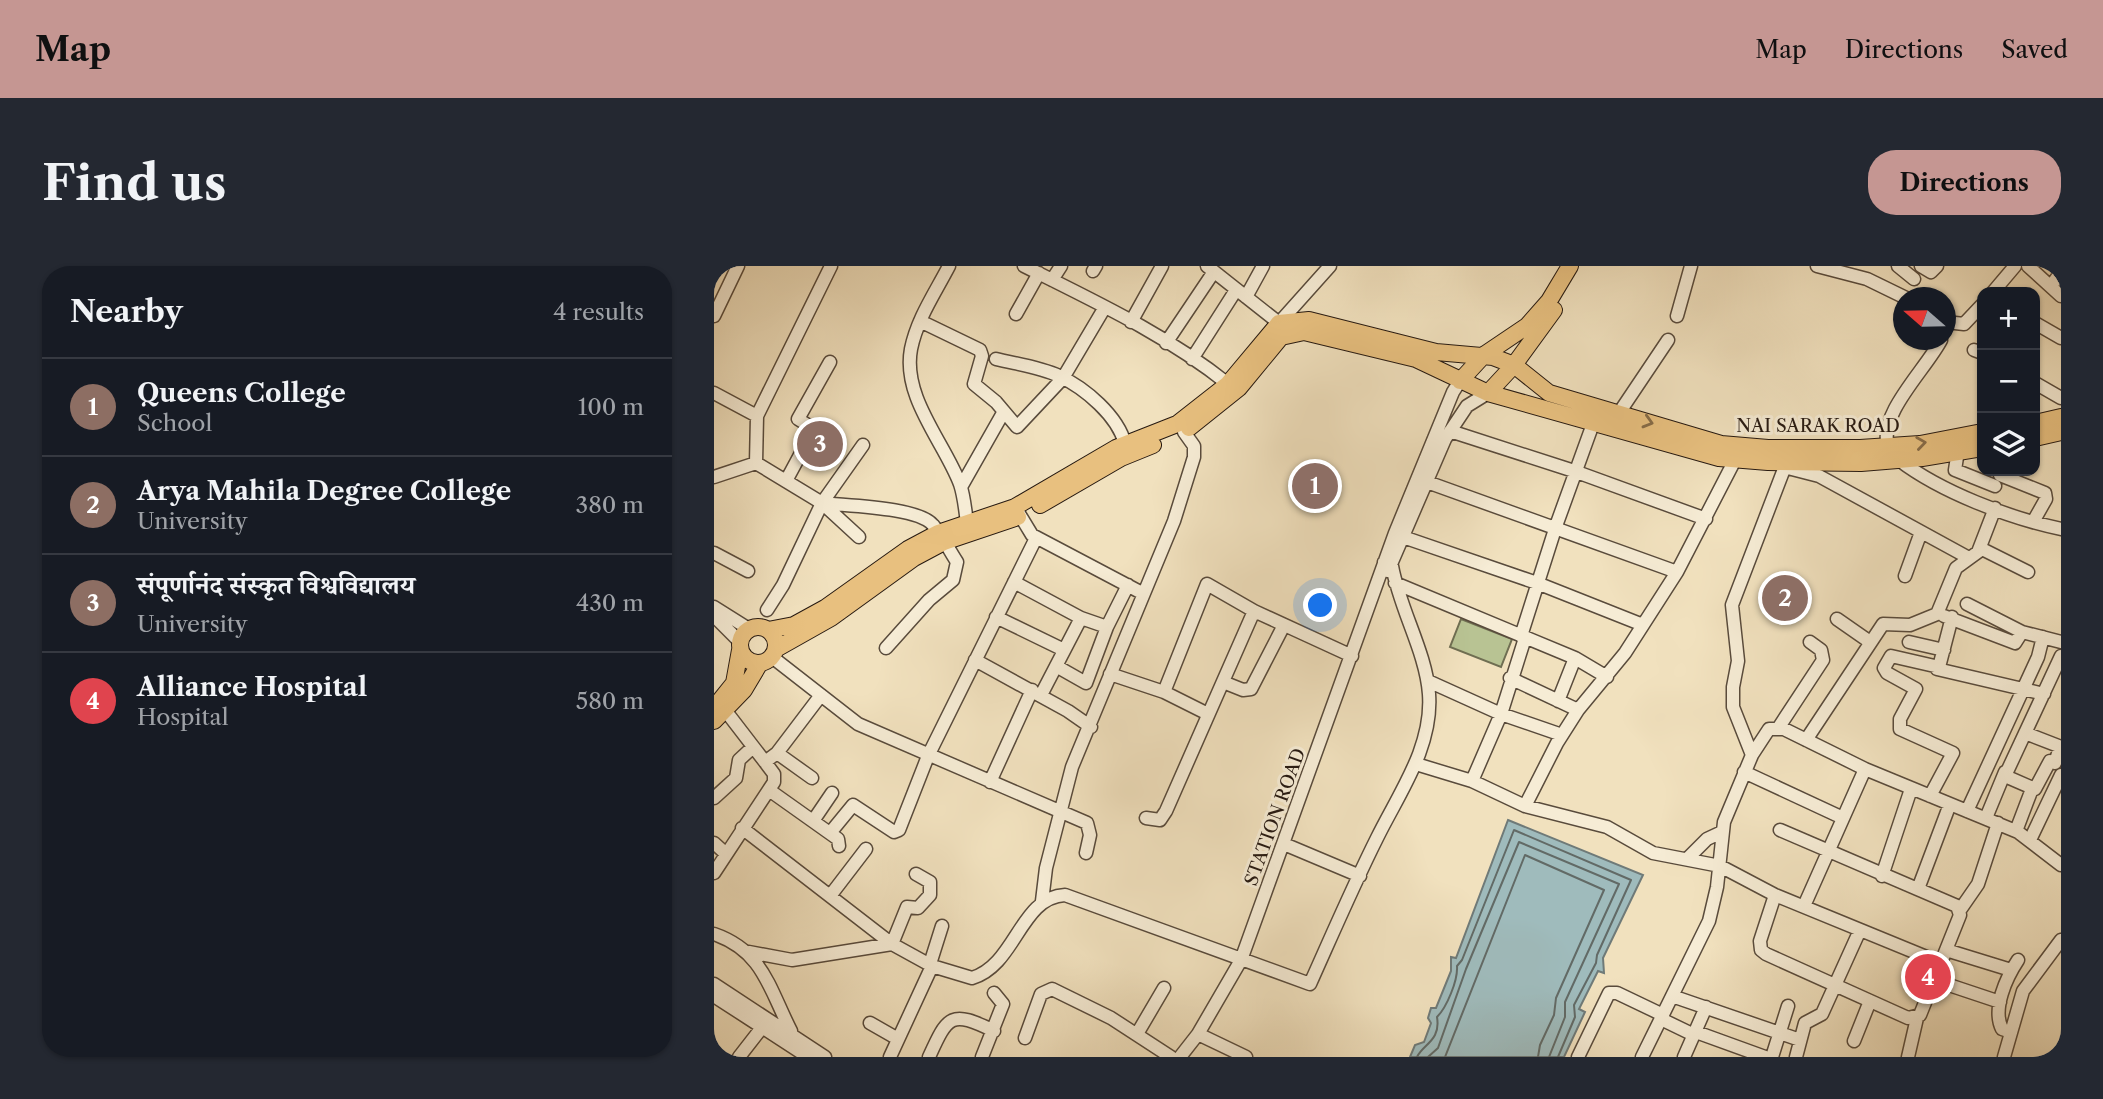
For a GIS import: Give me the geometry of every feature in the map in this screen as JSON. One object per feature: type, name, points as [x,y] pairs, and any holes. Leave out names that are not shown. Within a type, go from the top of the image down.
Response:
[{"type":"main road","points":[[1488,393],[1514,365],[1544,323],[1574,267]]},
{"type":"main road","points":[[1460,381],[1484,355],[1527,326],[1574,267]]},
{"type":"main road","points":[[718,713],[744,690],[769,656],[795,632],[815,621],[908,549],[1018,512],[1125,444],[1177,424],[1228,384],[1279,323],[1309,320],[1436,352],[1484,355],[1514,365]]},
{"type":"main road","name":"NAI SARAK ROAD","points":[[1018,512],[1121,458],[1184,432],[1240,387],[1275,342],[1294,332],[1329,337],[1416,359],[1488,393],[1539,405],[1703,454],[1739,454],[1787,459],[1842,456],[1899,460],[1960,444],[1977,435]]},
{"type":"main road","name":"NAI SARAK ROAD","points":[[1514,365],[1549,393],[1706,440],[1739,454]]},
{"type":"main road","points":[[2040,422],[2061,417]]},
{"type":"main road","points":[[2040,437],[2061,432]]},
{"type":"main road","name":"NAI SARAK ROAD","points":[[1842,456],[1888,446],[1960,444],[1977,446]]},
{"type":"main road","points":[[718,713],[734,683],[743,640],[758,627],[795,632]]},
{"type":"main road","points":[[768,630],[775,638],[769,656]]},
{"type":"main road","points":[[743,640],[748,660],[769,656]]},
{"type":"street","points":[[714,316],[738,266]]},
{"type":"street","points":[[755,463],[757,416],[831,266]]},
{"type":"street","points":[[949,266],[919,321],[911,351],[915,388],[961,487],[967,527]]},
{"type":"street","points":[[1024,266],[1131,322],[1228,384]]},
{"type":"street","points":[[1052,280],[1061,266]]},
{"type":"street","points":[[1131,322],[1162,266]]},
{"type":"street","points":[[1192,359],[1263,266]]},
{"type":"street","points":[[1166,343],[1210,269],[1279,323],[1330,266]]},
{"type":"street","points":[[1676,316],[1691,266]]},
{"type":"street","points":[[1817,266],[1844,269],[1893,292]]},
{"type":"street","points":[[1898,266],[1914,279]]},
{"type":"street","points":[[1920,266],[1931,272],[1937,266]]},
{"type":"street","points":[[1997,287],[2015,266]]},
{"type":"street","points":[[2028,266],[2061,296]]},
{"type":"street","points":[[2051,286],[2061,272]]},
{"type":"street","points":[[1016,314],[1039,273]]},
{"type":"street","points":[[919,321],[980,350],[982,356],[974,384],[992,398],[1017,427],[1063,378],[1105,307]]},
{"type":"street","points":[[1956,324],[1962,325],[1977,320]]},
{"type":"street","points":[[2040,326],[2061,338]]},
{"type":"street","points":[[1619,413],[1668,341]]},
{"type":"street","points":[[1888,446],[1886,432],[1891,414],[1935,350]]},
{"type":"street","points":[[996,359],[1063,378],[1097,402],[1122,430],[1125,444]]},
{"type":"street","points":[[786,481],[814,429],[798,419],[830,362]]},
{"type":"street","name":"STATION ROAD","points":[[1388,564],[1452,392],[1460,381]]},
{"type":"street","points":[[2040,386],[2061,398]]},
{"type":"street","points":[[714,393],[757,416]]},
{"type":"street","name":"STATION ROAD","points":[[1180,1057],[1198,1034],[1241,960],[1381,578],[1403,537],[1450,431],[1467,406],[1488,393]]},
{"type":"street","points":[[961,487],[1003,413]]},
{"type":"street","points":[[1472,781],[1501,714],[1537,583],[1574,471],[1594,421]]},
{"type":"street","points":[[1450,431],[1574,471],[1706,519]]},
{"type":"street","points":[[742,828],[892,944],[931,965],[960,976],[981,975],[1004,956],[1042,901],[1060,810],[1072,767],[1131,628],[1142,593],[1165,545],[1194,457],[1191,438],[1184,432]]},
{"type":"street","points":[[1960,444],[1955,470],[1999,477],[2045,493],[2046,499],[2033,522]]},
{"type":"street","points":[[768,610],[783,585],[822,503],[863,445]]},
{"type":"street","points":[[1525,806],[1578,710],[1607,677],[1677,572],[1739,454]]},
{"type":"street","points":[[1752,755],[1733,707],[1732,687],[1738,661],[1732,605],[1787,459],[1969,558]]},
{"type":"street","points":[[1899,460],[1926,479],[2033,522],[2061,529]]},
{"type":"street","points":[[714,477],[755,463],[822,503],[859,537]]},
{"type":"street","points":[[1937,614],[1956,568],[1980,548],[1999,477]]},
{"type":"street","points":[[1427,482],[1556,526],[1677,572]]},
{"type":"street","points":[[822,503],[914,515],[933,524],[957,562],[953,580],[929,600],[886,648]]},
{"type":"street","points":[[1018,512],[1036,538],[1142,593]]},
{"type":"street","points":[[1905,576],[1921,532]]},
{"type":"street","points":[[1403,537],[1537,583],[1643,625]]},
{"type":"street","points":[[830,833],[856,805],[894,832],[899,830],[928,756],[1036,538]]},
{"type":"street","points":[[1980,548],[2028,572]]},
{"type":"street","points":[[714,553],[748,571]]},
{"type":"street","points":[[1042,901],[1053,895],[1083,899],[1310,984],[1416,764],[1428,717],[1427,681],[1388,564]]},
{"type":"street","points":[[1014,582],[1081,618],[1107,627]]},
{"type":"street","points":[[1395,583],[1575,658],[1607,677]]},
{"type":"street","points":[[1164,692],[1207,584],[1254,611],[1352,656]]},
{"type":"street","points":[[1056,666],[1086,683],[1107,627],[1128,585]]},
{"type":"street","points":[[1967,604],[2022,632],[2061,642]]},
{"type":"street","points":[[714,607],[743,640]]},
{"type":"street","points":[[1146,818],[1157,820],[1162,817],[1254,611]]},
{"type":"street","points":[[1806,740],[1883,624],[1910,625],[1937,614],[1952,617],[2015,643],[2022,632]]},
{"type":"street","points":[[714,616],[730,625]]},
{"type":"street","points":[[996,617],[1064,650]]},
{"type":"street","points":[[1937,668],[1941,665],[1952,617]]},
{"type":"street","points":[[989,782],[1036,693],[1056,666],[1081,618]]},
{"type":"street","points":[[1837,619],[1870,642]]},
{"type":"street","points":[[1223,682],[1243,690],[1251,689],[1284,625]]},
{"type":"street","points":[[1967,811],[2024,689],[2043,637]]},
{"type":"street","points":[[1779,727],[1823,660],[1823,652],[1810,642]]},
{"type":"street","points":[[1909,642],[1944,650]]},
{"type":"street","points":[[769,656],[858,724],[1060,810],[1090,827],[1086,853]]},
{"type":"street","points":[[1930,796],[1953,753],[1900,729],[1899,719],[1916,689],[1884,670],[1891,656],[2015,690],[2024,689],[2044,694]]},
{"type":"street","points":[[1908,1057],[1917,1018],[1960,910],[1978,884],[2007,768],[2061,656]]},
{"type":"street","points":[[1558,701],[1575,658]]},
{"type":"street","points":[[975,660],[1091,727]]},
{"type":"street","points":[[1110,674],[1164,692],[1208,714]]},
{"type":"street","points":[[1510,678],[1578,710]]},
{"type":"street","points":[[1427,681],[1501,714],[1562,736]]},
{"type":"street","points":[[765,762],[777,753],[821,695]]},
{"type":"street","points":[[714,873],[769,790],[774,778],[753,747],[718,713]]},
{"type":"street","points":[[1642,1057],[1709,921],[1720,866],[1722,832],[1744,772],[1769,729],[1779,727],[1865,769],[2016,831],[2061,865]]},
{"type":"street","points":[[2016,831],[2032,789],[2050,761],[2058,763],[2061,747],[2025,733]]},
{"type":"street","points":[[714,797],[736,778],[739,760],[753,747]]},
{"type":"street","points":[[777,753],[811,778]]},
{"type":"street","points":[[1992,759],[2007,768]]},
{"type":"street","points":[[1416,764],[1472,781],[1525,806],[1590,821],[1653,853],[1720,866],[1775,895],[1860,930],[1943,957],[2014,965],[2000,1002],[1999,1023],[2002,1029],[2011,1032]]},
{"type":"street","points":[[2007,768],[2008,778],[2032,789]]},
{"type":"street","points":[[1804,906],[1865,769]]},
{"type":"street","points":[[1744,772],[1843,818]]},
{"type":"street","points":[[2030,840],[2061,775]]},
{"type":"street","points":[[1882,876],[1911,789]]},
{"type":"street","points":[[769,790],[838,839],[839,846]]},
{"type":"street","points":[[813,821],[832,793]]},
{"type":"street","points":[[1917,889],[1950,804]]},
{"type":"street","points":[[1780,830],[1882,876],[1953,903],[1960,910]]},
{"type":"street","points":[[1687,859],[1707,839],[1722,832]]},
{"type":"street","points":[[714,843],[725,853]]},
{"type":"street","points":[[1284,844],[1360,876]]},
{"type":"street","points":[[830,896],[866,849]]},
{"type":"street","points":[[892,944],[907,907],[918,908],[930,895],[930,882],[916,874]]},
{"type":"street","points":[[1775,895],[1760,941],[1761,950],[1908,1018],[1917,1018]]},
{"type":"street","points":[[890,1057],[931,965],[942,926]]},
{"type":"street","points":[[1796,1057],[1806,1021],[1822,1014],[1860,930]]},
{"type":"street","points":[[714,934],[735,942],[749,952],[762,970],[792,1034]]},
{"type":"street","points":[[2004,1057],[2028,981],[2061,940]]},
{"type":"street","points":[[749,952],[792,960],[892,944]]},
{"type":"street","points":[[1934,980],[2000,1002]]},
{"type":"street","points":[[714,984],[808,1057]]},
{"type":"street","points":[[1137,1034],[1164,988]]},
{"type":"street","points":[[1025,1038],[1041,994],[1047,989],[1090,1006],[1171,1057]]},
{"type":"street","points":[[982,1057],[1003,1004],[995,993]]},
{"type":"street","points":[[1578,1057],[1609,993],[1625,996],[1695,1033],[1765,1057]]},
{"type":"street","points":[[714,996],[792,1034],[825,1057]]},
{"type":"street","points":[[1672,996],[1800,1040]]},
{"type":"street","points":[[1854,1041],[1870,1000]]},
{"type":"street","points":[[1772,1057],[1788,1006]]},
{"type":"street","points":[[1684,1057],[1706,1007]]},
{"type":"street","points":[[929,1057],[946,1023],[956,1017],[969,1019],[994,1031]]},
{"type":"street","points":[[739,1057],[766,1022]]},
{"type":"street","points":[[870,1023],[898,1039]]},
{"type":"street","points":[[1198,1034],[1246,1057]]},
{"type":"street","points":[[1720,1057],[1725,1044]]},
{"type":"green space","points":[[1461,619],[1512,639],[1501,667],[1450,647]]},
{"type":"water","points":[[1508,820],[1643,875],[1603,958],[1604,973],[1598,971],[1579,1009],[1585,1012],[1564,1057],[1410,1057],[1415,1045],[1424,1042],[1431,1023],[1428,1018],[1431,1008],[1436,1008],[1451,971],[1451,957],[1456,958]]},
{"type":"place","name":"संपूर्णानंद संस्कृत विश्वविद्यालय","points":[[820,444]]},
{"type":"place","name":"Queens College","points":[[1315,486]]},
{"type":"place","name":"Arya Mahila Degree College","points":[[1785,598]]},
{"type":"place","name":"Alliance Hospital","points":[[1928,977]]}]
